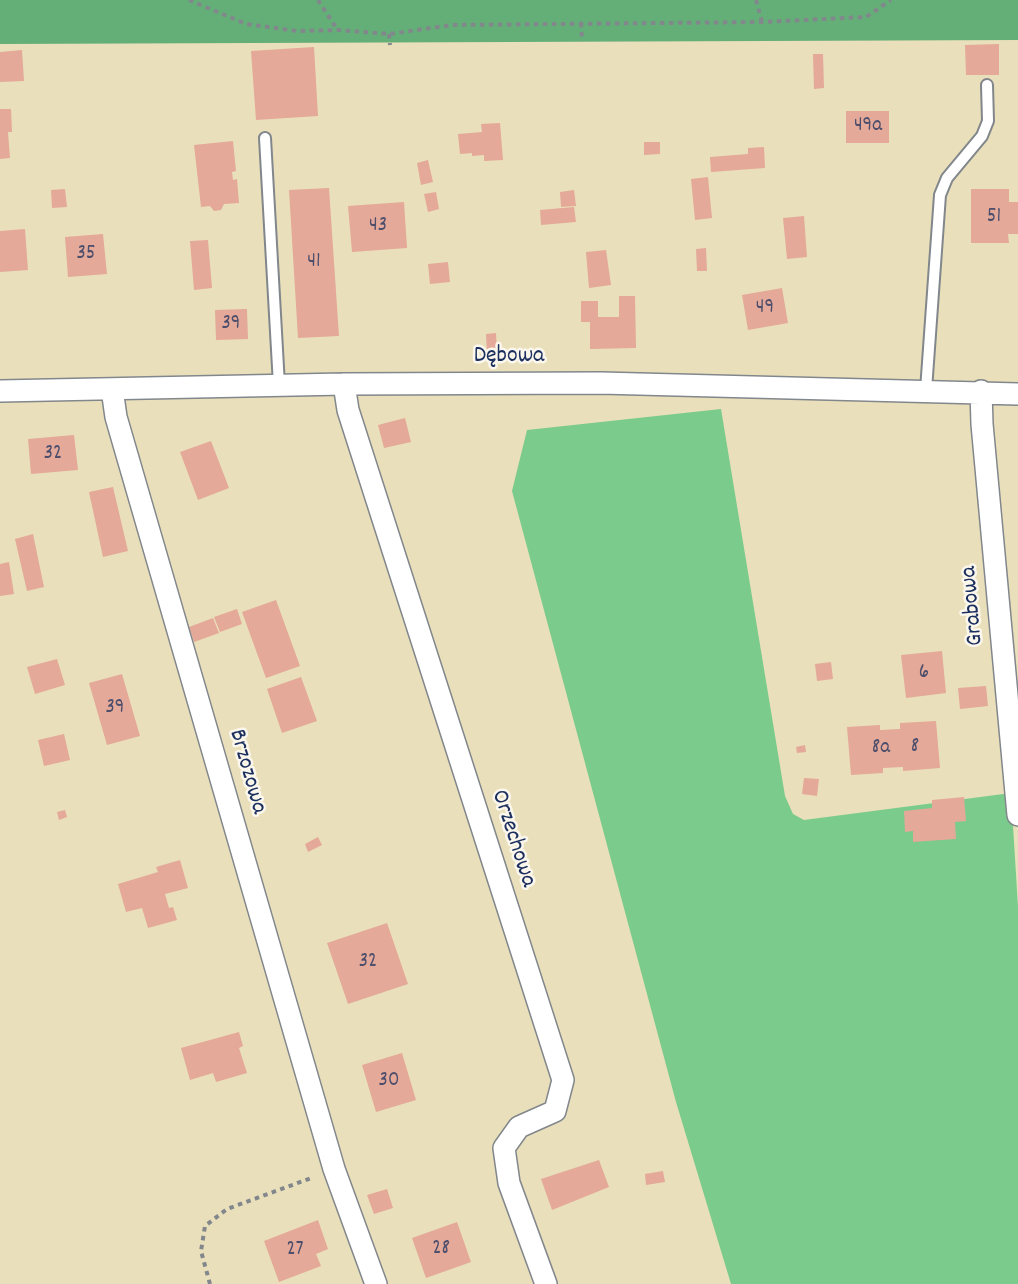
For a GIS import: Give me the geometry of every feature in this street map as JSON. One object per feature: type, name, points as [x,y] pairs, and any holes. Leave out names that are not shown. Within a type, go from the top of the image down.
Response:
[{"type":"street","name":"Dębowa","points":[[0,391],[344,384],[600,383],[1018,394]]},
{"type":"street","name":"Orzechowa","points":[[344,384],[348,410],[563,1080],[555,1111],[519,1127],[504,1148],[508,1183],[546,1284]]},
{"type":"street","name":"Brzozowa","points":[[112,389],[116,417],[334,1169],[376,1284]]},
{"type":"street","name":"Grabowa","points":[[981,392],[1018,815]]},
{"type":"lane","points":[[926,390],[940,195],[947,178],[982,136],[988,121],[987,85]]},
{"type":"lane","points":[[265,138],[279,385]]},
{"type":"path","points":[[189,0],[246,24],[297,31],[338,30],[389,34],[452,25],[762,22],[866,16],[891,0]]},
{"type":"path","points":[[318,0],[338,30]]},
{"type":"path","points":[[756,0],[762,22]]},
{"type":"path","points":[[581,23],[582,39]]},
{"type":"path","points":[[389,34],[390,45]]},
{"type":"path","points":[[210,1284],[201,1251],[205,1226],[226,1209],[334,1169]]},
{"type":"green space","points":[[0,0],[1018,0],[1018,40],[0,44]]},
{"type":"green space","points":[[721,409],[785,796],[793,814],[804,820],[1011,793],[1018,907],[1018,1284],[731,1284],[676,1102],[512,491],[527,430]]},
{"type":"building","points":[[999,44],[999,75],[966,75],[965,45]]},
{"type":"building","points":[[314,47],[318,116],[256,120],[251,51]]},
{"type":"building","points":[[22,50],[24,81],[0,82],[0,52]]},
{"type":"building","points":[[813,54],[823,54],[824,88],[814,89]]},
{"type":"building","points":[[0,109],[11,109],[12,132],[8,132],[10,158],[0,159]]},
{"type":"building","points":[[846,111],[889,111],[889,143],[846,143]]},
{"type":"building","points":[[500,123],[503,160],[484,161],[484,155],[460,154],[458,134],[482,132],[481,124]]},
{"type":"building","points":[[233,141],[236,171],[232,172],[233,180],[237,179],[239,203],[224,204],[221,210],[214,211],[210,206],[201,207],[194,145]]},
{"type":"building","points":[[644,142],[660,142],[660,154],[644,155]]},
{"type":"building","points":[[764,147],[765,168],[711,172],[710,157],[748,154],[748,148]]},
{"type":"building","points":[[428,160],[433,182],[421,185],[417,163]]},
{"type":"building","points":[[708,177],[712,218],[695,220],[691,179]]},
{"type":"building","points":[[329,188],[339,336],[298,338],[289,190]]},
{"type":"building","points":[[65,189],[67,207],[52,208],[51,190]]},
{"type":"building","points":[[971,189],[1009,189],[1009,202],[1018,202],[1018,234],[1008,234],[1009,243],[971,243]]},
{"type":"building","points":[[574,190],[576,206],[561,207],[560,192]]},
{"type":"building","points":[[436,192],[439,209],[428,212],[424,194]]},
{"type":"building","points":[[404,202],[407,248],[352,252],[348,206]]},
{"type":"building","points":[[574,207],[576,222],[541,225],[540,210]]},
{"type":"building","points":[[804,216],[807,257],[787,259],[783,218]]},
{"type":"building","points":[[25,229],[28,270],[0,272],[0,231]]},
{"type":"building","points":[[103,234],[107,274],[68,277],[65,237]]},
{"type":"building","points":[[208,240],[212,288],[194,290],[190,241]]},
{"type":"building","points":[[706,248],[707,271],[697,271],[696,249]]},
{"type":"building","points":[[606,250],[611,285],[589,288],[586,252]]},
{"type":"building","points":[[448,262],[450,282],[430,284],[428,264]]},
{"type":"building","points":[[782,288],[788,323],[748,330],[742,295]]},
{"type":"building","points":[[619,296],[635,296],[636,348],[590,349],[590,322],[581,322],[581,301],[598,301],[598,317],[619,317]]},
{"type":"building","points":[[247,309],[248,339],[216,340],[215,310]]},
{"type":"building","points":[[496,333],[497,352],[487,353],[486,334]]},
{"type":"building","points":[[405,418],[411,442],[384,448],[378,425]]},
{"type":"building","points":[[74,435],[78,470],[31,474],[28,439]]},
{"type":"building","points":[[211,441],[229,488],[198,500],[180,452]]},
{"type":"building","points":[[113,487],[128,551],[103,557],[89,492]]},
{"type":"building","points":[[33,534],[44,587],[27,591],[15,539]]},
{"type":"building","points":[[9,562],[14,594],[0,596],[0,564]]},
{"type":"building","points":[[276,600],[300,666],[266,678],[242,612]]},
{"type":"building","points":[[237,609],[242,624],[220,632],[214,617]]},
{"type":"building","points":[[213,618],[219,633],[194,642],[189,627]]},
{"type":"building","points":[[942,651],[946,693],[906,698],[901,655]]},
{"type":"building","points":[[57,659],[65,685],[35,694],[27,667]]},
{"type":"building","points":[[831,662],[833,679],[817,681],[815,664]]},
{"type":"building","points":[[122,674],[140,736],[107,745],[89,683]]},
{"type":"building","points":[[301,677],[317,721],[282,733],[267,689]]},
{"type":"building","points":[[986,686],[988,706],[960,709],[958,688]]},
{"type":"building","points":[[936,721],[940,768],[903,771],[903,767],[883,768],[883,773],[851,775],[847,727],[880,725],[880,730],[900,729],[900,723]]},
{"type":"building","points":[[64,734],[70,760],[44,766],[38,740]]},
{"type":"building","points":[[805,745],[806,752],[797,753],[796,747]]},
{"type":"building","points":[[804,778],[819,779],[817,796],[802,794]]},
{"type":"building","points":[[964,797],[966,821],[955,822],[956,839],[913,842],[913,831],[905,832],[904,811],[932,808],[932,800]]},
{"type":"building","points":[[65,810],[67,817],[59,820],[57,812]]},
{"type":"building","points":[[318,837],[322,845],[308,852],[305,844]]},
{"type":"building","points":[[180,860],[188,888],[165,894],[169,908],[173,907],[177,920],[148,928],[142,908],[126,912],[118,884],[158,872],[156,867]]},
{"type":"building","points":[[387,923],[408,984],[348,1004],[327,943]]},
{"type":"building","points":[[239,1032],[243,1046],[239,1048],[247,1073],[216,1082],[213,1073],[190,1080],[181,1048]]},
{"type":"building","points":[[402,1053],[416,1100],[376,1112],[362,1065]]},
{"type":"building","points":[[599,1160],[609,1187],[552,1210],[541,1179]]},
{"type":"building","points":[[663,1171],[665,1182],[646,1185],[645,1174]]},
{"type":"building","points":[[387,1189],[393,1208],[374,1214],[367,1195]]},
{"type":"building","points":[[318,1220],[328,1249],[316,1254],[321,1266],[279,1282],[264,1241]]},
{"type":"building","points":[[457,1222],[471,1262],[426,1278],[412,1238]]}]
